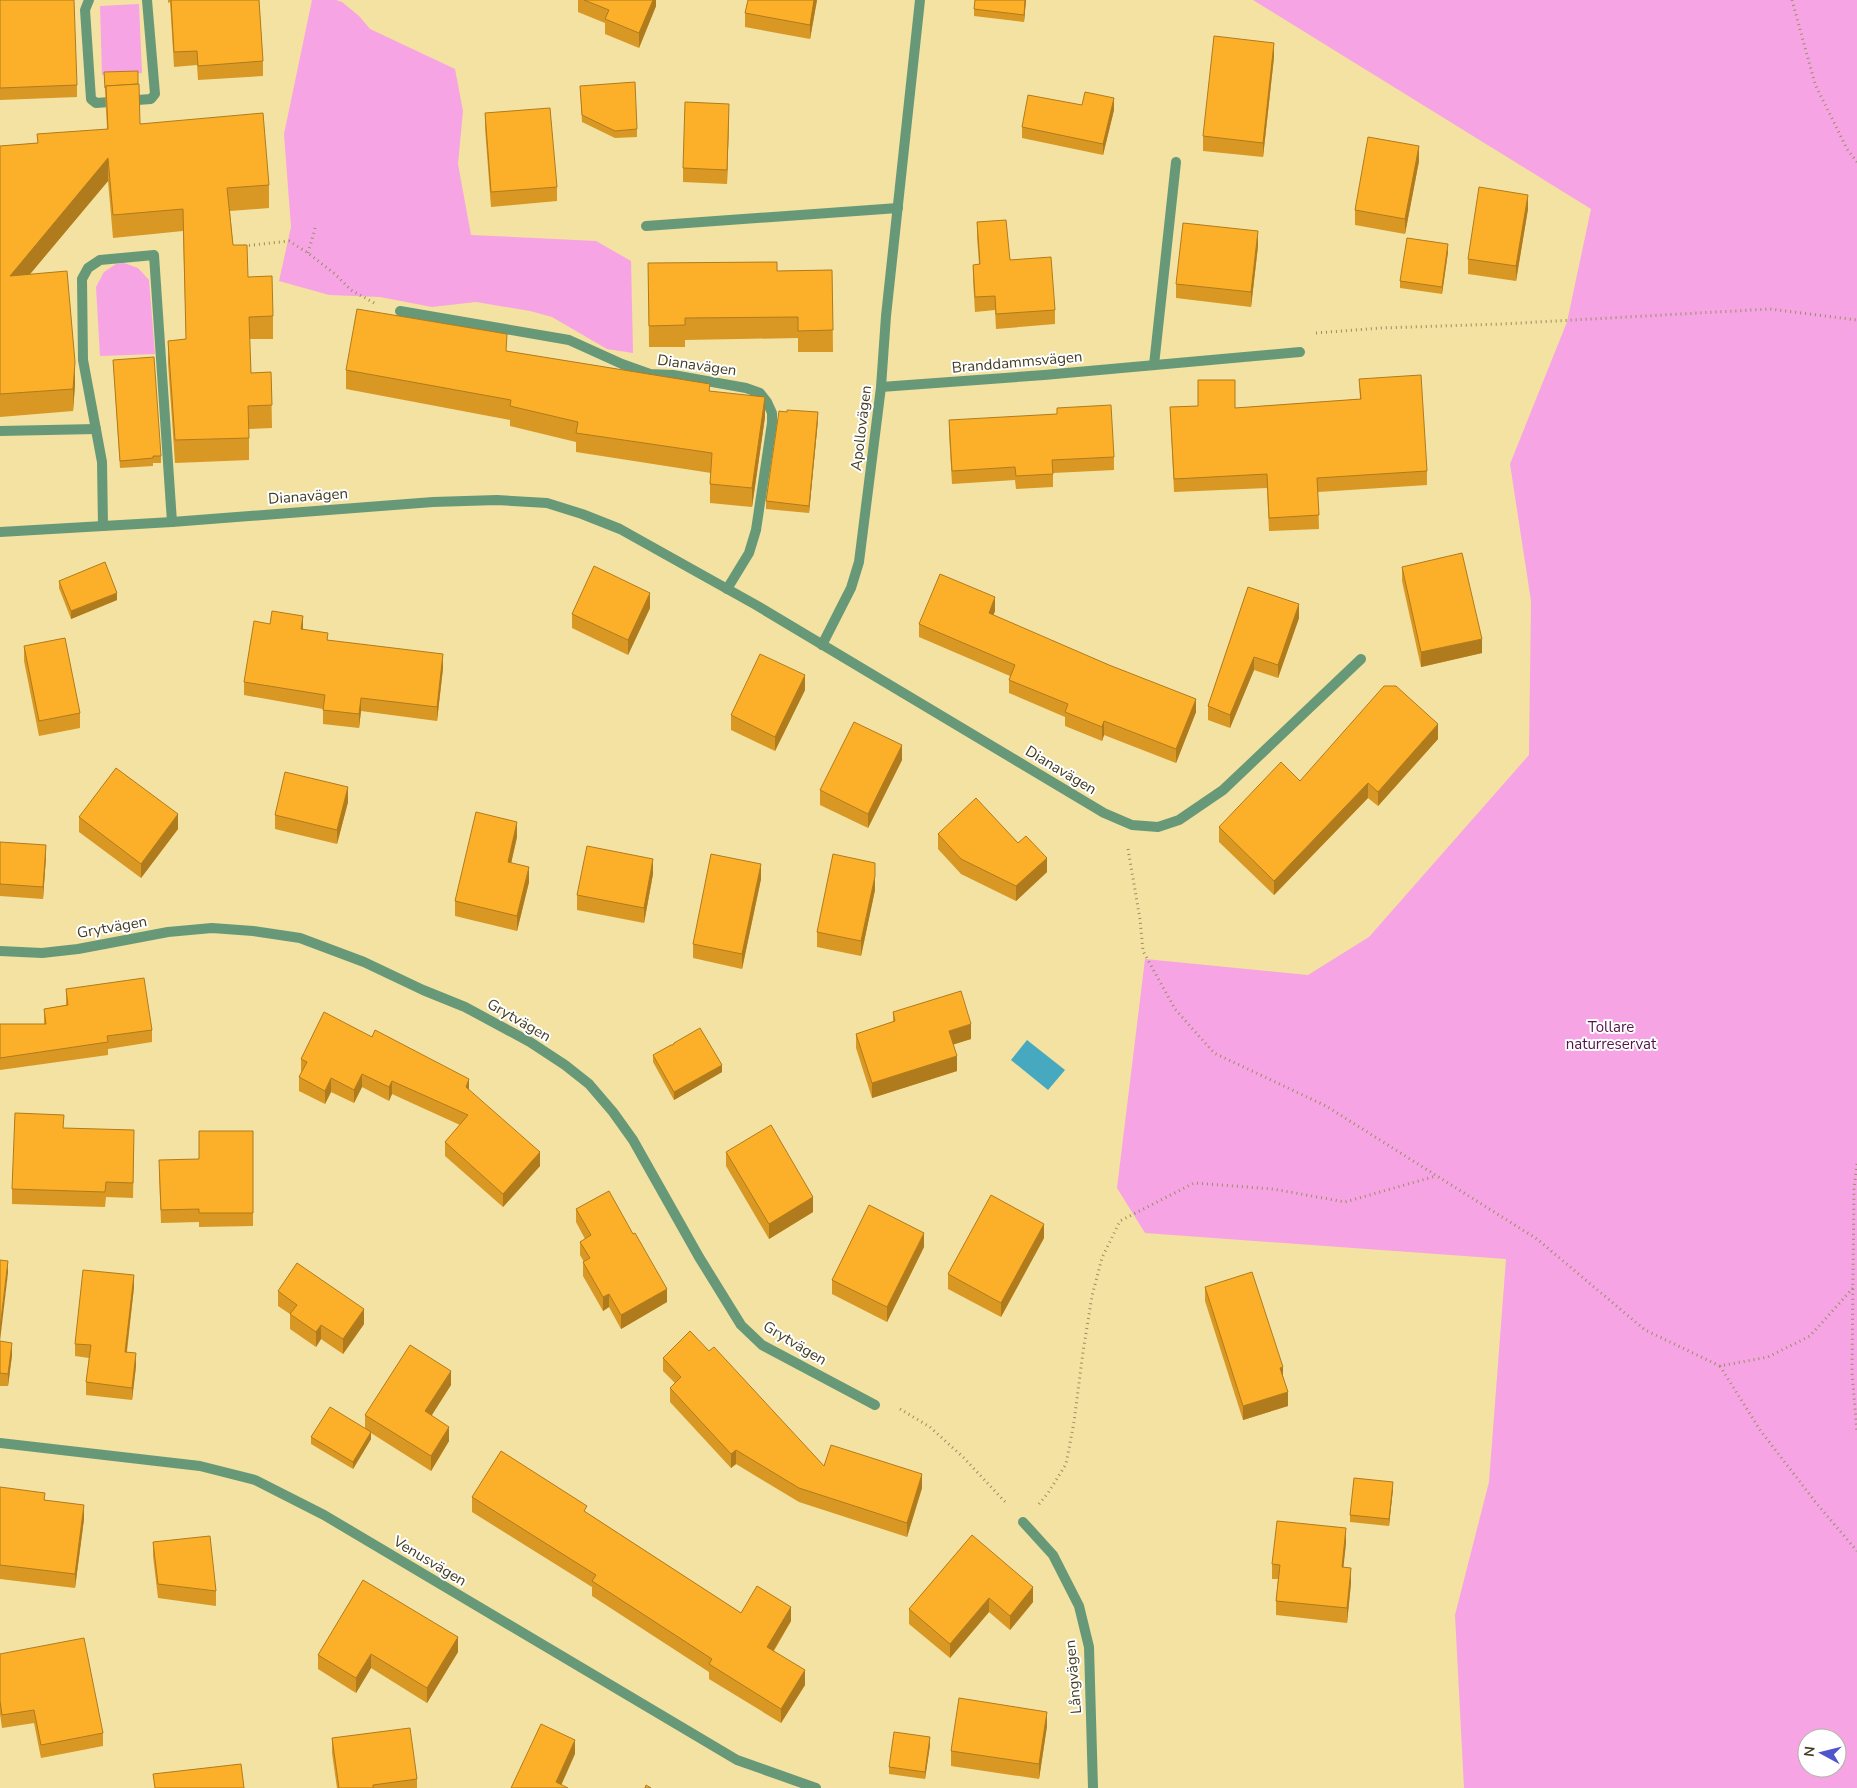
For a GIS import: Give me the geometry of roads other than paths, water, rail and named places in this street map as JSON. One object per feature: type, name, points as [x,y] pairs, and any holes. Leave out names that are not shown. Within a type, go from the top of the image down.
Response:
[{"type":"street","points":[[89,0],[85,10],[91,99],[96,103],[151,99],[155,94],[147,0]]},
{"type":"street","name":"Apollovägen","points":[[822,645],[850,588],[859,562],[882,388],[886,316],[920,0]]},
{"type":"street","points":[[1154,365],[1176,162]]},
{"type":"street","points":[[646,226],[898,208]]},
{"type":"street","points":[[103,526],[102,462],[83,360],[82,279],[88,268],[100,260],[154,255],[172,522]]},
{"type":"street","name":"Dianavägen","points":[[400,311],[569,340],[650,374],[673,375],[720,382],[760,393],[772,413],[769,450],[757,521],[749,553],[727,589]]},
{"type":"street","name":"Branddammsvägen","points":[[882,388],[1300,352]]},
{"type":"street","points":[[0,431],[96,429]]},
{"type":"street","name":"Dianavägen","points":[[0,532],[172,522],[433,502],[497,500],[547,503],[620,529],[756,604],[1104,813],[1132,825],[1158,827],[1179,820],[1223,790],[1360,660]]},
{"type":"street","name":"Grytvägen","points":[[0,951],[42,953],[78,949],[168,932],[212,928],[253,931],[300,938],[364,962],[423,990],[465,1007],[530,1042],[565,1065],[589,1084],[633,1140],[699,1257],[741,1325],[762,1345],[875,1405]]},
{"type":"street","name":"Venusvägen","points":[[0,1443],[200,1466],[255,1480],[324,1515],[737,1760],[816,1788]]},
{"type":"street","name":"Långvägen","points":[[1024,1522],[1053,1555],[1078,1606],[1088,1647],[1092,1712],[1093,1788]]},
{"type":"water","points":[[1027,1040],[1065,1070],[1048,1090],[1011,1060]]},
{"type":"park label","name":"Tollare naturreservat","points":[[1611,1036]]}]
